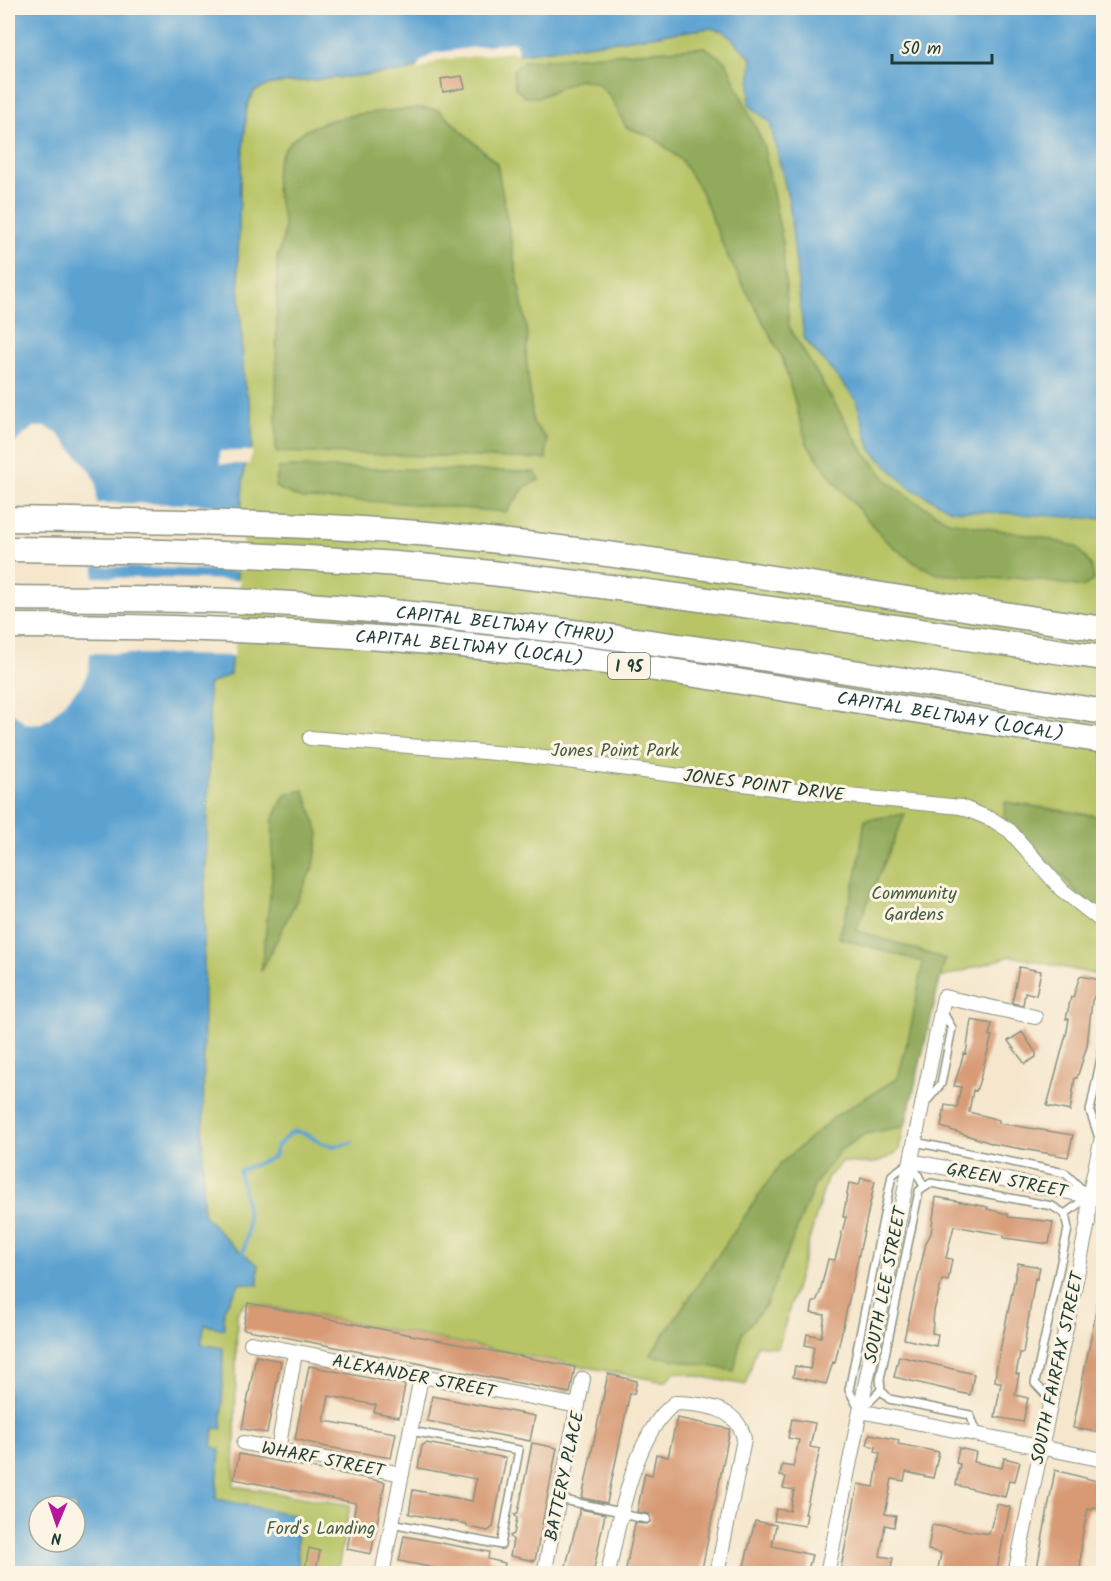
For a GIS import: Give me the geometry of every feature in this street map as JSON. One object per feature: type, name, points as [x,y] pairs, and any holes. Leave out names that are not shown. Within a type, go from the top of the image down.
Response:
[{"type":"highway","points":[[8,519],[224,522],[450,536],[714,569],[1104,629]]},
{"type":"highway","points":[[8,549],[249,554],[472,571],[701,598],[1104,658]]},
{"type":"highway","name":"CAPITAL BELTWAY (THRU)","points":[[8,598],[224,601],[331,606],[447,617],[689,646],[1104,712]]},
{"type":"highway","name":"CAPITAL BELTWAY (LOCAL)","points":[[8,626],[249,629],[453,644],[688,675],[1104,741]]},
{"type":"street","name":"JONES POINT DRIVE","points":[[310,738],[533,756],[788,790],[961,807],[988,817],[1010,831],[1062,890],[1104,923]]},
{"type":"street","name":"SOUTH LEE STREET","points":[[827,1574],[942,1003],[1035,1017]]},
{"type":"street","name":"SOUTH FAIRFAX STREET","points":[[1015,1574],[1088,1222],[1089,1196],[1102,1135]]},
{"type":"street","name":"GREEN STREET","points":[[911,1161],[1104,1199]]},
{"type":"street","name":"ALEXANDER STREET","points":[[251,1343],[578,1406]]},
{"type":"street","points":[[278,1450],[295,1353]]},
{"type":"street","points":[[382,1574],[421,1377]]},
{"type":"street","name":"BATTERY PLACE","points":[[544,1574],[583,1379]]},
{"type":"street","points":[[608,1574],[628,1483],[650,1436],[667,1409],[675,1403],[687,1403],[725,1411],[742,1427],[744,1439],[717,1574]]},
{"type":"street","points":[[860,1412],[1104,1460]]},
{"type":"street","name":"WHARF STREET","points":[[244,1443],[402,1474]]},
{"type":"lane","points":[[1102,1135],[1090,1111],[1104,1044]]},
{"type":"lane","points":[[915,1143],[1065,1173],[1089,1196],[1065,1214]]},
{"type":"lane","points":[[911,1161],[924,1187]]},
{"type":"lane","points":[[978,1434],[970,1415],[889,1398],[881,1390],[880,1379],[918,1191],[931,1183],[1052,1206],[1065,1214],[1068,1229],[1035,1383],[1050,1399]]},
{"type":"lane","points":[[860,1412],[881,1390]]},
{"type":"lane","points":[[392,1524],[501,1545],[519,1450],[410,1431]]},
{"type":"lane","points":[[559,1499],[646,1519]]},
{"type":"green space","name":"Jones Point Park","points":[[710,28],[724,31],[752,59],[749,105],[770,122],[789,201],[804,338],[856,399],[871,450],[1087,517],[1103,519],[1103,976],[1011,956],[934,980],[899,1150],[879,1162],[866,1164],[842,1162],[827,1178],[778,1348],[757,1345],[746,1385],[676,1372],[665,1382],[245,1302],[237,1313],[234,1486],[350,1505],[337,1573],[299,1573],[295,1515],[216,1499],[220,1449],[212,1447],[214,1428],[222,1428],[223,1348],[201,1344],[204,1325],[224,1309],[240,1283],[258,1285],[258,1265],[231,1244],[203,1214],[204,920],[210,747],[208,685],[230,674],[244,469],[252,446],[252,410],[244,384],[238,262],[240,183],[247,106],[255,91],[271,84],[408,71],[439,57],[511,49],[520,54]]},
{"type":"green space","points":[[705,47],[726,62],[763,144],[782,239],[789,327],[861,448],[887,480],[913,500],[948,521],[1044,538],[1077,547],[1091,565],[1094,580],[1083,587],[1016,577],[1005,579],[938,574],[915,563],[886,541],[834,481],[807,444],[782,357],[727,255],[701,191],[681,160],[654,138],[626,127],[610,96],[597,83],[579,79],[540,97],[525,97],[515,88],[513,70],[524,61]]},
{"type":"green space","points":[[421,108],[439,110],[497,164],[528,336],[526,355],[533,423],[547,439],[546,459],[276,452],[277,259],[284,231],[275,179],[282,152],[295,137],[335,119]]},
{"type":"green space","points":[[279,468],[534,472],[540,480],[526,486],[506,512],[389,502],[302,499],[275,487]]},
{"type":"green space","points":[[304,790],[319,833],[314,865],[261,972],[272,879],[273,820],[285,795]]},
{"type":"green space","points":[[1005,802],[1103,817],[1103,914],[1090,906],[1056,869],[1004,819]]},
{"type":"green space","points":[[905,814],[856,930],[945,959],[905,1126],[865,1134],[840,1150],[815,1184],[766,1305],[742,1333],[734,1371],[650,1355],[781,1163],[837,1115],[898,1078],[911,1027],[923,962],[839,938],[857,873],[865,820]]},
{"type":"water","points":[[8,8],[1103,8],[1103,519],[951,510],[909,487],[871,450],[856,399],[804,338],[789,201],[770,122],[749,105],[752,58],[724,31],[710,28],[520,54],[511,49],[439,57],[408,71],[271,84],[254,91],[247,106],[240,183],[238,262],[244,384],[252,410],[252,446],[244,469],[230,674],[208,685],[210,747],[204,920],[203,1214],[231,1244],[258,1265],[258,1285],[240,1283],[224,1309],[224,1329],[205,1325],[201,1344],[223,1348],[222,1429],[214,1428],[212,1446],[220,1449],[216,1499],[295,1515],[299,1573],[8,1574]]},
{"type":"pier","points":[[516,43],[518,56],[511,52],[440,60],[417,71],[420,62],[434,53]]},
{"type":"pier","points":[[33,427],[46,427],[57,433],[90,470],[96,483],[97,503],[197,504],[245,509],[241,571],[94,566],[94,577],[240,580],[234,656],[90,653],[89,668],[84,682],[50,718],[39,724],[26,724],[8,709],[8,449]]},
{"type":"pier","points":[[220,451],[253,451],[249,464],[220,464]]},
{"type":"building","points":[[462,76],[465,88],[443,92],[441,79]]},
{"type":"building","points":[[1019,967],[1041,971],[1036,995],[1025,992],[1023,1005],[1012,1003]]},
{"type":"building","points":[[1080,976],[1101,980],[1099,991],[1092,1001],[1087,1046],[1077,1078],[1075,1078],[1070,1111],[1047,1106],[1067,1031],[1069,1019],[1066,1019],[1071,997],[1073,997]]},
{"type":"building","points":[[971,1020],[992,1024],[989,1036],[992,1036],[976,1091],[973,1090],[969,1112],[999,1120],[998,1123],[1073,1135],[1068,1157],[994,1144],[941,1127],[945,1105],[957,1107],[961,1087],[954,1086],[964,1053],[966,1054]]},
{"type":"building","points":[[1022,1032],[1036,1053],[1036,1057],[1025,1064],[1008,1041]]},
{"type":"building","points":[[861,1178],[875,1181],[835,1363],[833,1362],[826,1384],[793,1377],[795,1366],[810,1369],[814,1347],[805,1345],[807,1334],[821,1337],[825,1315],[811,1313],[813,1302],[816,1302],[820,1292],[828,1259],[835,1260],[846,1217],[843,1217],[849,1183],[859,1185]]},
{"type":"building","points":[[936,1197],[988,1207],[987,1209],[1008,1214],[1008,1217],[1053,1222],[1049,1244],[1004,1238],[1004,1235],[954,1226],[946,1258],[952,1259],[948,1281],[942,1280],[934,1311],[932,1333],[938,1334],[936,1346],[904,1339],[926,1243],[931,1233]]},
{"type":"building","points":[[1018,1263],[1040,1267],[1037,1279],[1035,1278],[1023,1353],[1020,1353],[1016,1374],[1019,1374],[1015,1395],[1028,1398],[1023,1422],[995,1417],[1001,1383],[995,1381],[996,1370]]},
{"type":"building","points":[[1098,1302],[1104,1302],[1104,1408],[1101,1420],[1104,1421],[1104,1433],[1073,1428]]},
{"type":"building","points":[[248,1303],[575,1367],[570,1393],[243,1329]]},
{"type":"building","points":[[256,1356],[281,1361],[267,1433],[242,1429]]},
{"type":"building","points":[[899,1356],[974,1374],[970,1395],[894,1377]]},
{"type":"building","points":[[309,1366],[405,1385],[399,1417],[374,1412],[376,1405],[329,1396],[324,1421],[396,1433],[391,1458],[295,1439]]},
{"type":"building","points":[[608,1374],[637,1381],[634,1394],[630,1393],[607,1503],[582,1498]]},
{"type":"building","points":[[432,1396],[535,1416],[530,1441],[427,1421]]},
{"type":"building","points":[[677,1418],[730,1429],[701,1574],[625,1574],[635,1523],[647,1524],[651,1521],[649,1514],[637,1512],[645,1473],[652,1475],[656,1454],[668,1457]]},
{"type":"building","points":[[792,1419],[815,1423],[810,1447],[820,1449],[805,1514],[807,1514],[805,1526],[774,1521],[776,1509],[790,1511],[794,1490],[783,1488],[786,1477],[780,1476],[782,1465],[793,1467],[799,1440],[788,1438]]},
{"type":"building","points":[[870,1434],[899,1440],[898,1444],[939,1452],[933,1478],[906,1472],[904,1481],[892,1479],[885,1514],[896,1516],[894,1527],[885,1525],[880,1556],[893,1558],[890,1574],[849,1574],[840,1572],[858,1484],[874,1487],[880,1453],[875,1452],[876,1447],[867,1445]]},
{"type":"building","points":[[426,1443],[506,1458],[493,1527],[488,1531],[467,1527],[467,1524],[409,1514],[413,1490],[472,1501],[476,1479],[418,1468],[422,1446]]},
{"type":"building","points":[[532,1443],[557,1448],[535,1561],[510,1556],[513,1540],[510,1536],[514,1534],[517,1518],[514,1514],[518,1513]]},
{"type":"building","points":[[959,1448],[976,1452],[974,1462],[1002,1468],[1004,1458],[1020,1462],[1015,1481],[1009,1480],[1005,1497],[956,1485],[960,1464],[956,1463]]},
{"type":"building","points":[[239,1454],[385,1482],[371,1554],[347,1549],[356,1503],[234,1479]]},
{"type":"building","points":[[1055,1470],[1097,1481],[1096,1490],[1104,1492],[1104,1509],[1093,1507],[1092,1510],[1088,1509],[1082,1536],[1080,1574],[1036,1574]]},
{"type":"building","points":[[997,1504],[1010,1507],[996,1574],[937,1574],[941,1553],[928,1550],[932,1525],[989,1534]]},
{"type":"building","points":[[580,1509],[605,1514],[593,1574],[564,1574]]},
{"type":"building","points":[[755,1521],[776,1525],[772,1546],[812,1555],[807,1574],[742,1574]]},
{"type":"building","points":[[404,1536],[489,1552],[488,1559],[505,1563],[503,1574],[463,1574],[399,1561]]},
{"type":"building","points":[[309,1548],[320,1551],[315,1574],[304,1574]]},
{"type":"waterway","points":[[243,1253],[248,1222],[239,1171],[274,1157],[277,1146],[292,1132],[306,1134],[332,1146],[352,1142]]},
{"type":"park label","name":"Community Gardens","points":[[914,903]]},
{"type":"park label","name":"Ford's Landing","points":[[321,1528]]}]
